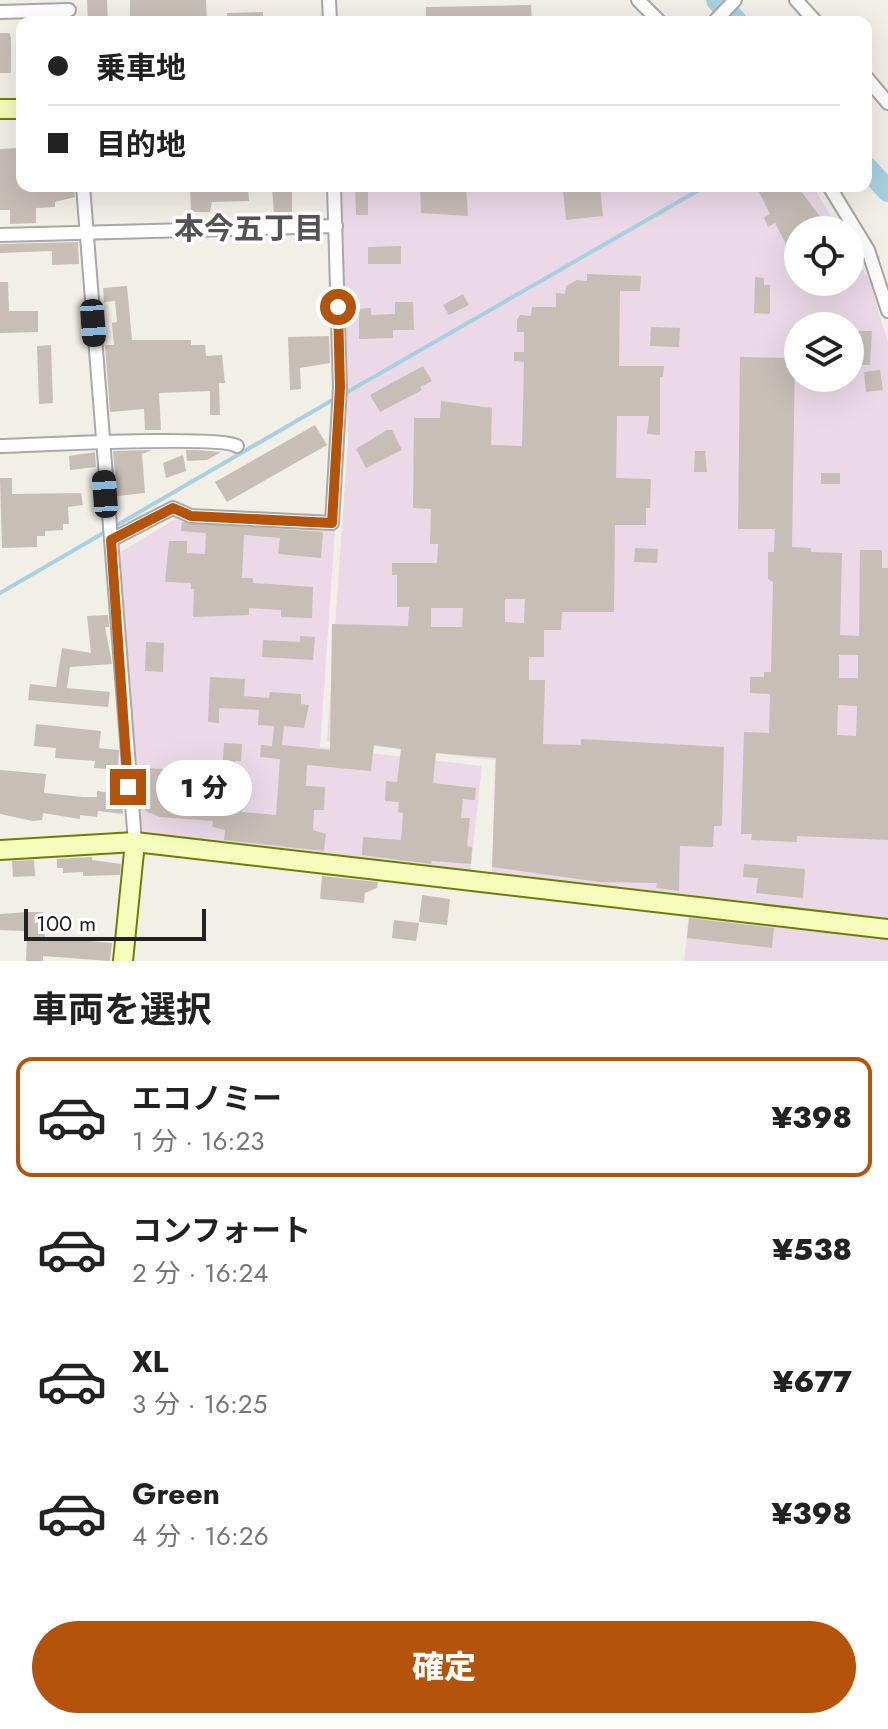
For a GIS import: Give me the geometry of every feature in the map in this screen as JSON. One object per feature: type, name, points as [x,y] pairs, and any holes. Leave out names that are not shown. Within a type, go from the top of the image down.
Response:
[{"type":"street","points":[[638,0],[654,16]]},
{"type":"street","points":[[720,16],[735,0]]},
{"type":"street","points":[[796,0],[811,16]]},
{"type":"street","points":[[0,12],[69,11]]},
{"type":"street","points":[[872,84],[888,103]]},
{"type":"street","points":[[83,192],[135,842],[123,961]]},
{"type":"street","points":[[111,540],[173,508],[191,516],[332,523],[340,388],[334,192]]},
{"type":"street","points":[[833,192],[868,250],[888,311]]},
{"type":"street","points":[[0,235],[336,226]]},
{"type":"street","points":[[0,446],[231,442],[237,446]]},
{"type":"street","points":[[0,850],[135,842],[888,929]]},
{"type":"shaded area","points":[[341,192],[817,192],[831,216],[784,216],[784,296],[864,296],[864,272],[888,343],[888,924],[492,878],[495,760],[327,741],[348,440]]},
{"type":"shaded area","points":[[177,518],[335,530],[320,747],[482,766],[470,875],[151,838],[141,828],[119,553]]},
{"type":"shaded area","points":[[689,913],[888,937],[888,961],[684,961]]},
{"type":"building","points":[[87,0],[107,0],[108,16],[88,16]]},
{"type":"building","points":[[130,0],[206,0],[207,16],[130,16]]},
{"type":"building","points":[[531,5],[532,16],[426,16],[426,7]]},
{"type":"building","points":[[263,12],[263,16],[227,16],[227,13]]},
{"type":"building","points":[[0,33],[9,33],[11,37],[11,73],[0,73]]},
{"type":"building","points":[[16,148],[16,192],[75,192],[75,197],[55,202],[55,207],[36,208],[36,223],[10,224],[10,210],[0,210],[0,149]]},
{"type":"building","points":[[190,192],[248,192],[249,201],[212,202],[210,212],[191,212]]},
{"type":"building","points":[[272,192],[292,192],[292,215],[274,215]]},
{"type":"building","points":[[355,192],[368,192],[368,215],[356,215]]},
{"type":"building","points":[[420,192],[466,192],[468,216],[421,213]]},
{"type":"building","points":[[563,192],[601,192],[603,216],[566,220]]},
{"type":"building","points":[[759,192],[802,192],[820,216],[784,216],[784,240],[775,223],[768,227],[764,217],[770,214]]},
{"type":"building","points":[[78,242],[79,264],[52,265],[52,251],[0,253],[0,244]]},
{"type":"building","points":[[401,246],[401,264],[368,264],[368,247]]},
{"type":"building","points":[[587,274],[641,276],[640,291],[620,291],[619,366],[664,366],[663,377],[660,377],[660,435],[647,434],[649,416],[617,416],[616,478],[651,479],[650,508],[646,508],[646,525],[615,525],[614,612],[562,612],[561,630],[544,630],[544,657],[529,657],[529,680],[545,680],[543,744],[581,745],[581,739],[724,747],[722,826],[714,826],[713,847],[680,846],[679,891],[656,888],[657,883],[600,882],[492,867],[496,758],[436,753],[433,783],[476,788],[475,800],[463,799],[461,818],[470,818],[467,846],[472,847],[471,864],[432,861],[431,864],[362,855],[363,837],[401,840],[403,813],[398,812],[399,802],[385,801],[386,781],[397,782],[401,749],[374,745],[371,771],[307,765],[306,786],[325,787],[324,810],[314,810],[313,830],[326,834],[324,851],[224,840],[225,830],[212,827],[213,821],[160,817],[145,811],[144,780],[147,780],[148,768],[222,773],[224,743],[242,744],[241,761],[235,761],[231,804],[242,805],[242,812],[276,815],[280,759],[260,757],[261,745],[272,746],[274,726],[258,725],[259,710],[219,708],[219,723],[208,722],[210,677],[245,679],[244,696],[269,698],[270,692],[301,694],[301,704],[309,705],[304,728],[284,726],[282,745],[330,750],[332,624],[408,626],[409,607],[397,607],[397,575],[392,575],[392,563],[437,563],[438,544],[430,544],[431,509],[413,508],[414,418],[440,418],[441,401],[492,408],[491,445],[522,446],[524,362],[514,361],[514,352],[524,352],[524,332],[517,332],[517,320],[520,315],[531,316],[532,307],[556,307],[556,293],[565,294],[566,286],[577,280],[587,281]],"holes":[[[505,599],[525,599],[524,623],[505,622]],[[431,608],[463,608],[462,627],[431,627]]]},
{"type":"building","points":[[755,277],[764,278],[764,285],[770,285],[770,314],[754,313]]},
{"type":"building","points":[[0,282],[8,282],[9,311],[38,311],[38,332],[0,333]]},
{"type":"building","points":[[127,286],[132,340],[191,340],[191,345],[205,345],[206,356],[222,355],[225,383],[219,383],[220,415],[210,415],[210,391],[159,393],[161,430],[145,430],[144,409],[110,412],[105,345],[114,345],[112,323],[117,322],[115,301],[104,302],[103,288]]},
{"type":"building","points":[[463,294],[469,305],[449,315],[443,305]]},
{"type":"building","points":[[395,302],[413,302],[414,330],[393,330],[393,338],[359,339],[359,309],[371,308],[371,315],[395,314]]},
{"type":"building","points":[[651,327],[680,328],[679,347],[650,346]]},
{"type":"building","points":[[864,331],[872,331],[870,365],[864,365]]},
{"type":"building","points":[[329,336],[330,363],[300,368],[301,389],[290,390],[288,337]]},
{"type":"building","points":[[51,345],[53,403],[39,404],[37,346]]},
{"type":"building","points":[[740,357],[784,358],[784,392],[794,392],[792,547],[811,548],[811,552],[842,553],[840,635],[859,636],[860,550],[882,550],[882,568],[888,568],[888,840],[797,836],[797,842],[751,840],[752,834],[741,834],[744,732],[769,733],[770,694],[750,693],[750,677],[764,677],[764,672],[771,672],[773,582],[768,579],[768,552],[774,552],[775,529],[738,529]],"holes":[[[839,655],[858,655],[858,678],[839,678]],[[838,705],[857,706],[856,736],[837,735]]]},
{"type":"building","points":[[423,366],[432,381],[420,387],[422,390],[380,412],[370,395]]},
{"type":"building","points":[[880,370],[883,390],[866,392],[864,372]]},
{"type":"building","points":[[315,425],[327,445],[227,502],[215,482]]},
{"type":"building","points":[[392,430],[402,450],[366,468],[356,449]]},
{"type":"building","points":[[152,450],[142,454],[145,493],[117,496],[113,451]]},
{"type":"building","points":[[186,450],[221,452],[207,460],[187,461]]},
{"type":"building","points":[[695,451],[705,451],[707,472],[694,472]]},
{"type":"building","points":[[95,452],[96,467],[70,470],[69,456]]},
{"type":"building","points":[[183,455],[186,471],[166,478],[163,463]]},
{"type":"building","points":[[821,473],[840,473],[840,484],[821,484]]},
{"type":"building","points":[[0,478],[12,478],[12,494],[81,493],[83,505],[68,507],[69,524],[63,524],[63,530],[45,531],[45,536],[37,536],[37,547],[2,548]]},
{"type":"building","points":[[182,522],[323,532],[321,558],[278,554],[280,538],[244,535],[242,578],[253,578],[253,583],[313,587],[312,618],[281,617],[281,610],[249,608],[249,615],[193,617],[194,589],[191,589],[191,583],[165,582],[169,541],[187,541],[187,553],[205,554],[206,533],[181,531]]},
{"type":"building","points":[[635,548],[658,549],[657,563],[634,562]]},
{"type":"building","points":[[108,615],[109,627],[105,627],[112,664],[70,667],[67,688],[110,692],[108,707],[28,700],[30,684],[56,687],[62,648],[91,653],[87,616]]},
{"type":"building","points":[[300,636],[315,637],[313,660],[262,657],[263,640],[300,642]]},
{"type":"building","points":[[146,642],[164,643],[163,672],[145,671]]},
{"type":"building","points":[[36,724],[101,731],[99,748],[119,750],[117,782],[121,782],[123,814],[98,811],[97,817],[80,815],[80,819],[43,813],[42,820],[33,821],[0,814],[0,770],[46,774],[44,793],[97,797],[97,791],[106,792],[108,769],[94,768],[95,761],[55,758],[56,748],[34,746]]},
{"type":"building","points":[[92,857],[92,860],[121,864],[120,875],[83,876],[83,872],[63,873],[63,868],[57,868],[57,859]]},
{"type":"building","points":[[34,860],[35,876],[13,877],[12,861]]},
{"type":"building","points":[[744,864],[805,869],[803,898],[756,893],[758,878],[743,877]]},
{"type":"building","points":[[322,876],[378,882],[377,888],[365,893],[364,903],[320,899]]},
{"type":"building","points":[[422,895],[450,899],[447,925],[419,922]]},
{"type":"building","points":[[45,912],[45,937],[112,943],[110,961],[43,956],[43,961],[26,961],[27,931],[0,930],[0,914]]},
{"type":"building","points":[[689,918],[774,928],[772,948],[687,938]]},
{"type":"building","points":[[394,920],[419,923],[416,941],[392,938]]},
{"type":"waterway","points":[[717,0],[732,16]]},
{"type":"waterway","points":[[872,174],[888,191]]},
{"type":"waterway","points":[[344,394],[696,192]]},
{"type":"waterway","points":[[0,593],[336,398]]},
{"type":"district","name":"本今五丁目","points":[[249,229]]},
{"type":"route","points":[[128,787],[111,540],[173,508],[191,516],[332,523],[340,388],[338,307]]}]
